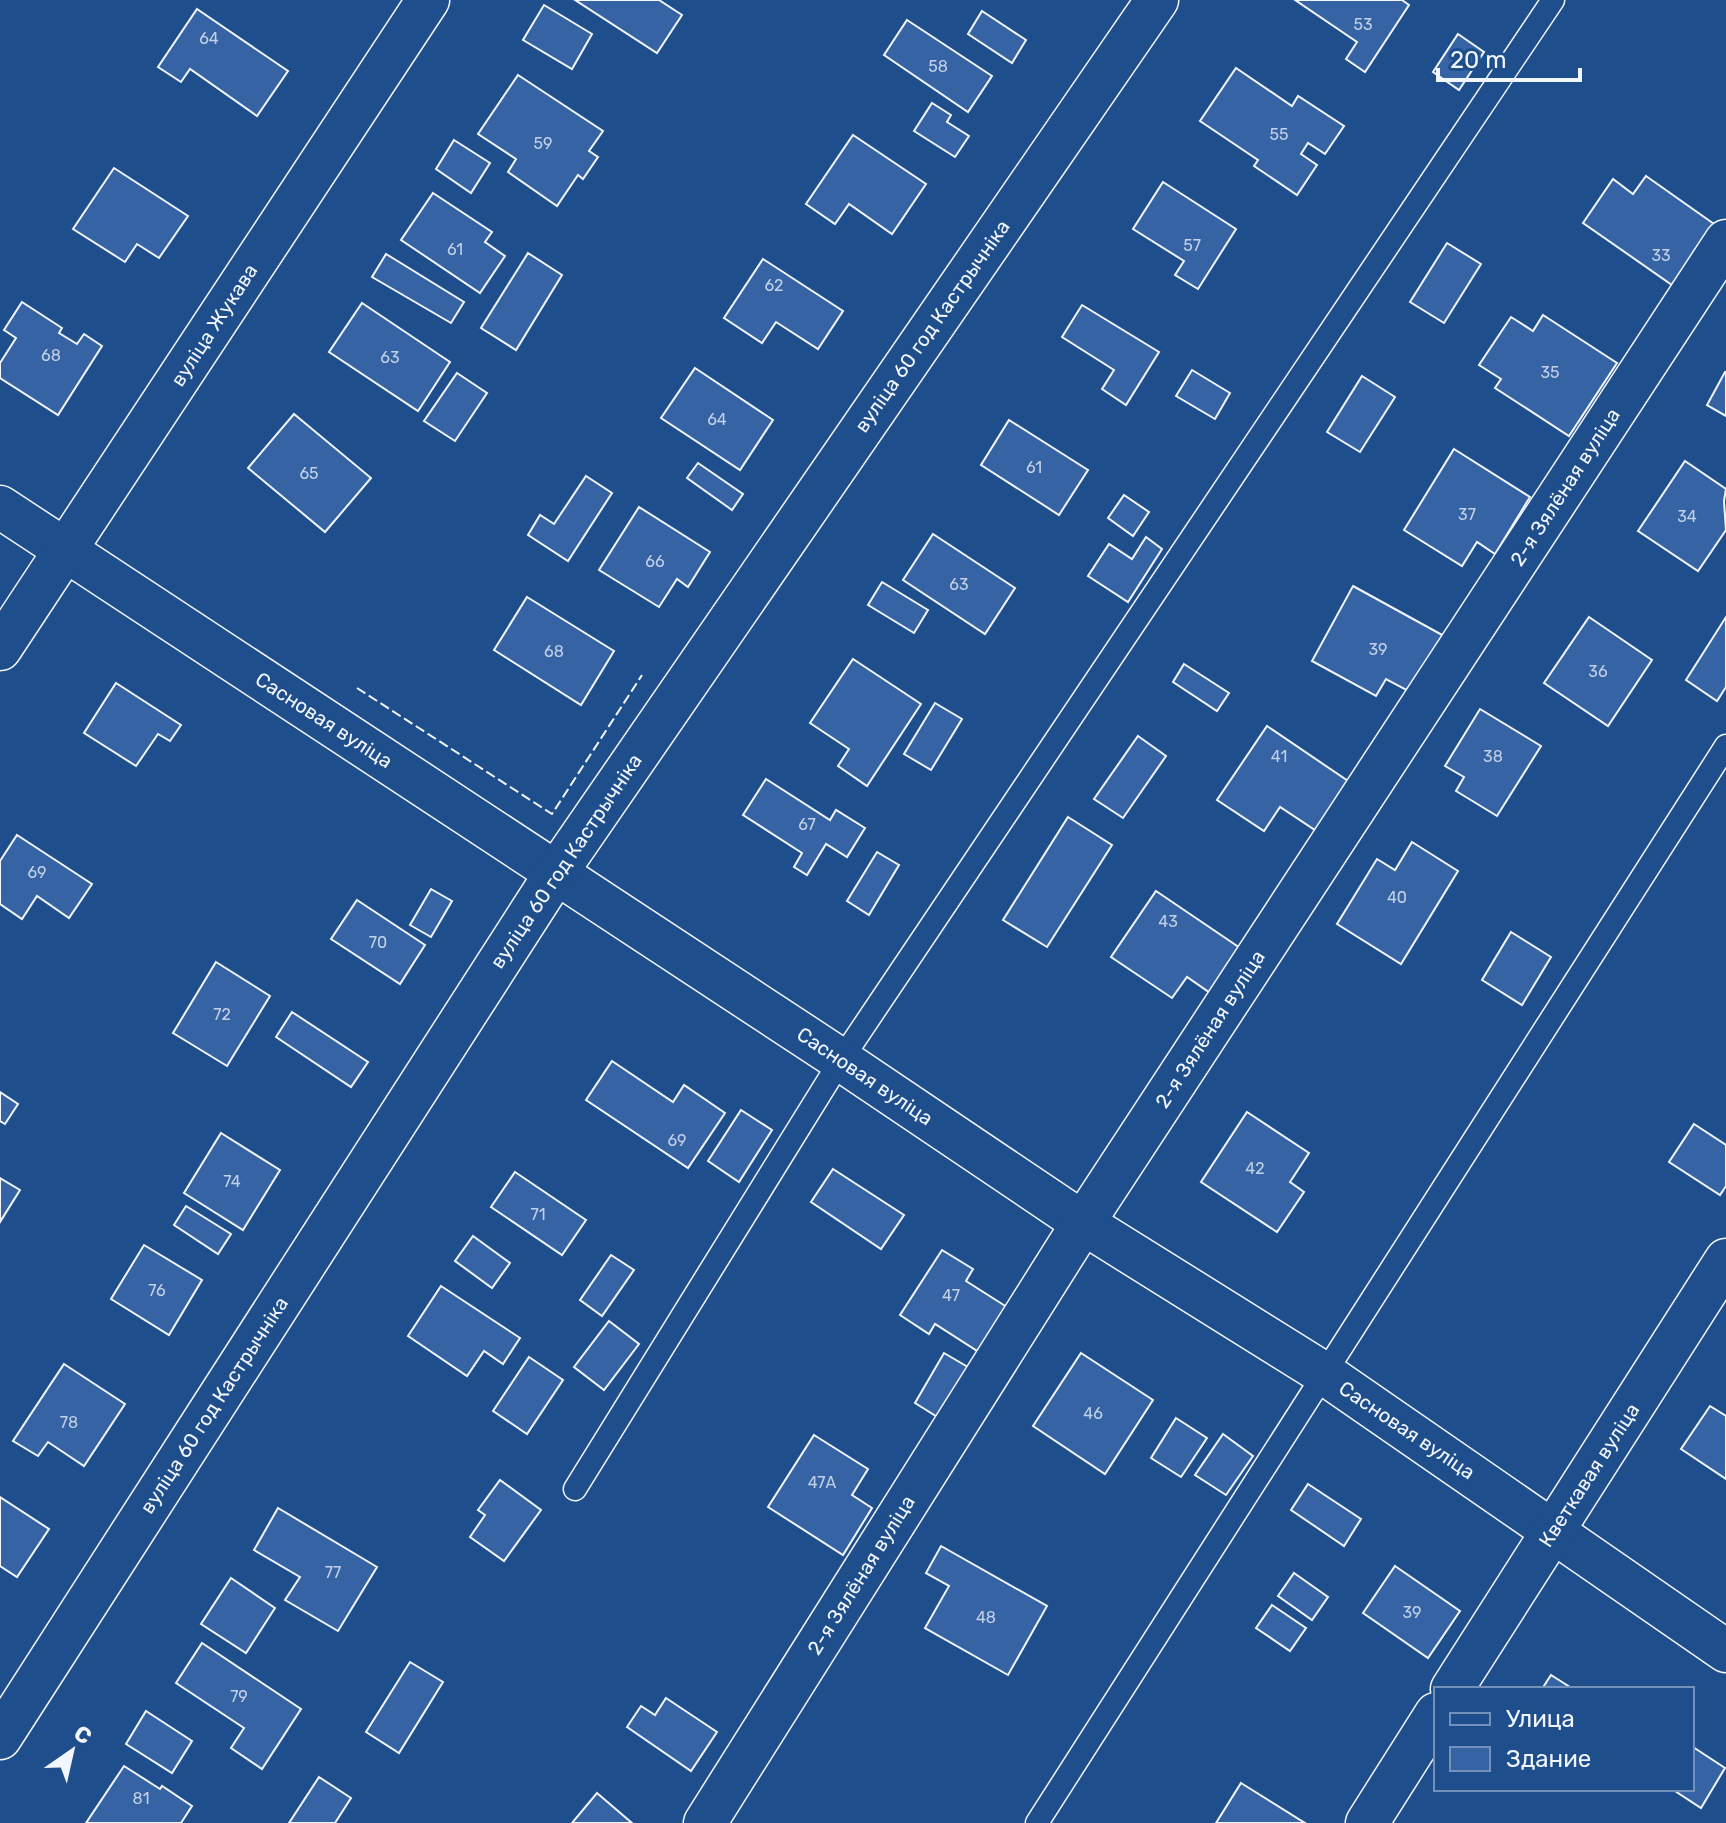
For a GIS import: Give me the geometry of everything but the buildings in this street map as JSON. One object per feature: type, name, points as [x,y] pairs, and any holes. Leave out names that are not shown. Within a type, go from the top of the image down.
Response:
[{"type":"street","name":"вуліца Жукава","points":[[0,649],[428,0]]},
{"type":"street","name":"вуліца 60 год Кастрычніка","points":[[0,1738],[556,873],[1157,0]]},
{"type":"street","name":"2-я Зялёная вуліца","points":[[705,1823],[1083,1223],[1726,241]]},
{"type":"street","name":"Сасновая вуліца","points":[[0,507],[841,1060],[1083,1223],[1325,1374],[1726,1651]]},
{"type":"street","name":"Кветкавая вуліца","points":[[1453,1687],[1726,1260]]},
{"type":"street","points":[[1367,1823],[1434,1717]]},
{"type":"lane","points":[[575,1489],[841,1060],[1553,0]]},
{"type":"lane","points":[[1037,1823],[1726,746]]},
{"type":"fence","points":[[357,688],[552,814],[642,675]]}]
